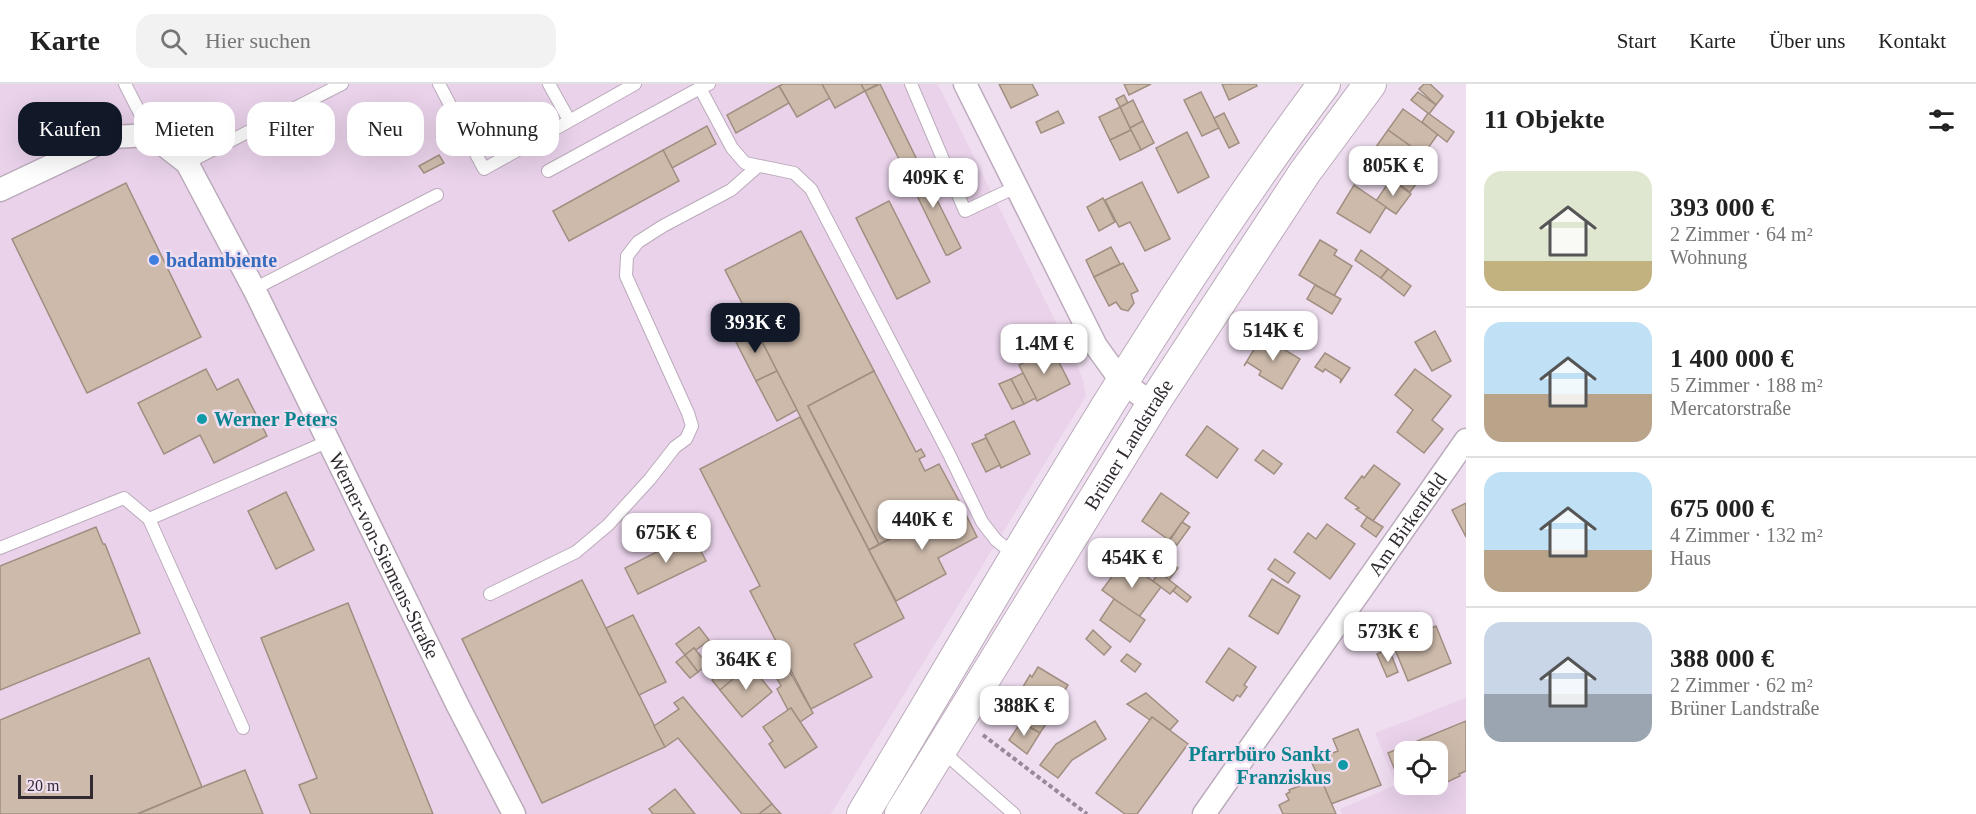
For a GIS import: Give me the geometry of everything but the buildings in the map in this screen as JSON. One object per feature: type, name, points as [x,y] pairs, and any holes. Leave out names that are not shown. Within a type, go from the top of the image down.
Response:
[{"type":"main road","name":"Brüner Landstraße","points":[[863,814],[1122,382],[1280,143],[1324,84]]},
{"type":"main road","name":"Brüner Landstraße","points":[[901,814],[1153,404],[1305,172],[1370,84]]},
{"type":"street","points":[[965,84],[1096,346],[1122,382],[1153,404]]},
{"type":"street","points":[[0,190],[112,137],[134,136]]},
{"type":"street","name":"Werner-von-Siemens-Straße","points":[[178,156],[187,163],[254,289],[457,704],[514,814]]},
{"type":"street","name":"Am Birkenfeld","points":[[1204,814],[1466,440]]},
{"type":"lane","points":[[125,84],[134,102]]},
{"type":"lane","points":[[187,163],[342,84]]},
{"type":"lane","points":[[440,84],[484,169],[635,84]]},
{"type":"lane","points":[[549,84],[569,120]]},
{"type":"lane","points":[[911,84],[965,210],[1016,187]]},
{"type":"lane","points":[[548,171],[704,86],[732,148],[745,163],[794,173],[811,189],[950,454],[982,522],[996,540],[1017,556]]},
{"type":"lane","points":[[490,594],[576,552],[608,525],[675,447],[686,439],[692,426],[688,413],[626,276],[627,256],[638,242],[731,190],[757,167]]},
{"type":"lane","points":[[254,289],[437,195]]},
{"type":"lane","points":[[149,519],[329,441]]},
{"type":"lane","points":[[0,548],[124,498],[149,519],[243,728]]},
{"type":"lane","points":[[940,750],[1014,814]]},
{"type":"path","points":[[959,717],[1087,814]]},
{"type":"shaded area","points":[[0,84],[938,84],[1078,367],[1086,396],[831,814],[0,814]]},
{"type":"shaded area","points":[[1466,698],[1466,814],[1342,814],[1340,809],[1394,786],[1394,795],[1448,795],[1448,741],[1394,741],[1394,780],[1375,733]]},
{"type":"place","name":"badambiente","points":[[154,260]]},
{"type":"place","name":"Werner Peters","points":[[202,419]]},
{"type":"place","name":"Pfarrbüro Sankt Franziskus","points":[[1343,765]]}]
